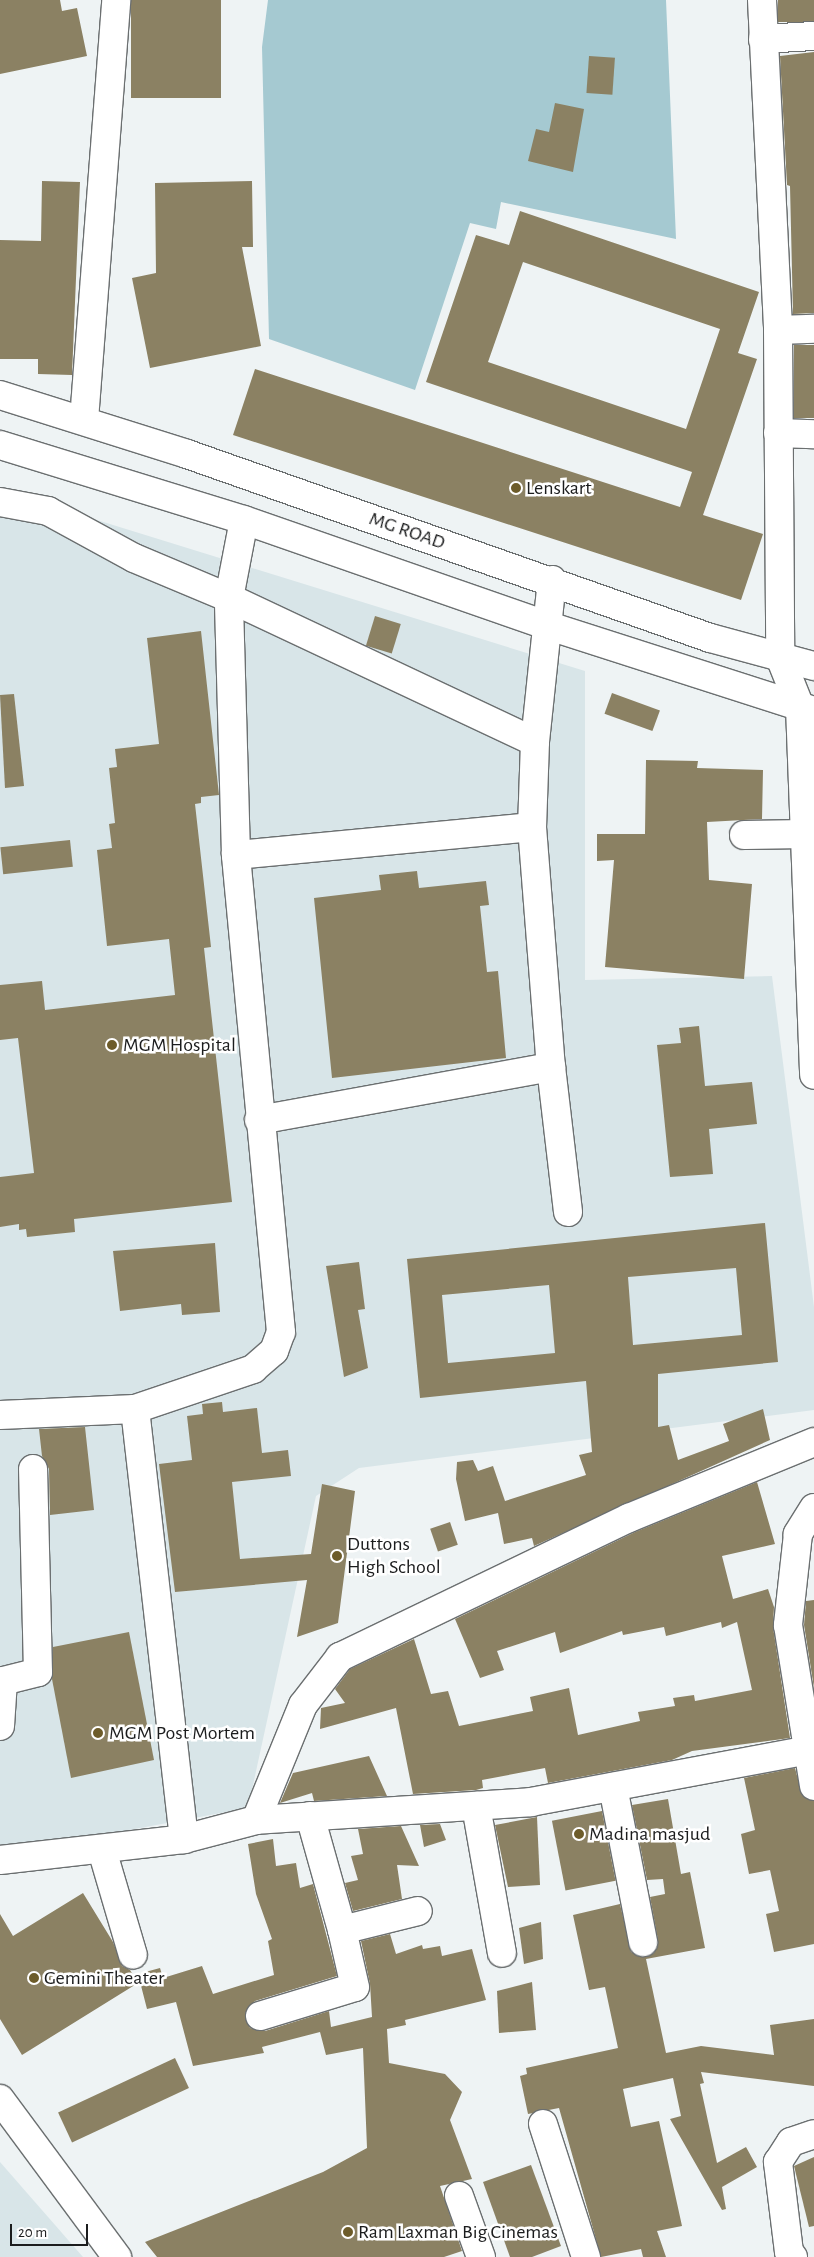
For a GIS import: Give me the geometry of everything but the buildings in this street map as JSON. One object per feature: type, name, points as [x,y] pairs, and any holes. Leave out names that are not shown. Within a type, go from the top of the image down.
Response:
[{"type":"main road","points":[[84,420],[116,0]]},
{"type":"main road","points":[[762,0],[778,330],[780,657],[807,709],[806,834],[814,1075]]},
{"type":"main road","points":[[763,39],[814,36]]},
{"type":"main road","points":[[778,330],[814,329]]},
{"type":"main road","name":"MG ROAD","points":[[0,395],[84,420],[552,580],[710,638],[814,666]]},
{"type":"main road","points":[[778,432],[814,434]]},
{"type":"main road","points":[[0,445],[244,520],[546,626],[807,709]]},
{"type":"main road","points":[[0,502],[48,511],[134,558],[230,598],[535,742]]},
{"type":"main road","points":[[0,1416],[135,1409],[253,1369],[274,1351],[281,1332],[259,1120],[236,855],[230,598],[244,520]]},
{"type":"main road","points":[[552,580],[535,742],[532,827],[551,1067],[568,1212]]},
{"type":"main road","points":[[236,855],[532,827]]},
{"type":"main road","points":[[744,835],[806,834]]},
{"type":"main road","points":[[259,1120],[551,1067]]},
{"type":"main road","points":[[135,1409],[184,1838]]},
{"type":"main road","points":[[256,1820],[303,1705],[340,1657],[628,1518],[814,1442]]},
{"type":"main road","points":[[0,1726],[3,1680],[38,1672],[33,1469]]},
{"type":"main road","points":[[814,1508],[798,1534],[788,1625],[811,1749],[814,1786]]},
{"type":"main road","points":[[0,1860],[102,1850],[184,1838],[256,1820],[531,1802],[811,1749]]},
{"type":"main road","points":[[613,1787],[643,1942]]},
{"type":"main road","points":[[476,1806],[502,1953]]},
{"type":"main road","points":[[260,2016],[355,1986],[342,1930],[310,1816]]},
{"type":"main road","points":[[102,1850],[132,1954]]},
{"type":"main road","points":[[342,1930],[418,1911]]},
{"type":"main road","points":[[0,2099],[117,2257]]},
{"type":"main road","points":[[543,2124],[586,2257]]},
{"type":"main road","points":[[787,2255],[778,2162],[791,2142],[814,2134]]},
{"type":"main road","points":[[459,2196],[481,2257]]},
{"type":"shaded area","points":[[268,0],[666,0],[676,239],[501,202],[496,229],[470,223],[415,390],[269,339],[262,47]]},
{"type":"shaded area","points":[[0,490],[585,671],[585,980],[772,976],[814,1307],[814,1410],[359,1468],[316,1496],[248,1808],[0,1854]]},
{"type":"shaded area","points":[[0,2162],[83,2257],[0,2257]]},
{"type":"place","name":"Lenskart","points":[[516,488]]},
{"type":"place","name":"MGM Hospital","points":[[112,1045]]},
{"type":"place","name":"Duttons High School","points":[[337,1556]]},
{"type":"place","name":"MGM Post Mortem","points":[[98,1733]]},
{"type":"place","name":"Madina masjud","points":[[579,1834]]},
{"type":"place","name":"Gemini Theater","points":[[34,1978]]},
{"type":"place","name":"Ram Laxman Big Cinemas","points":[[348,2232]]}]
